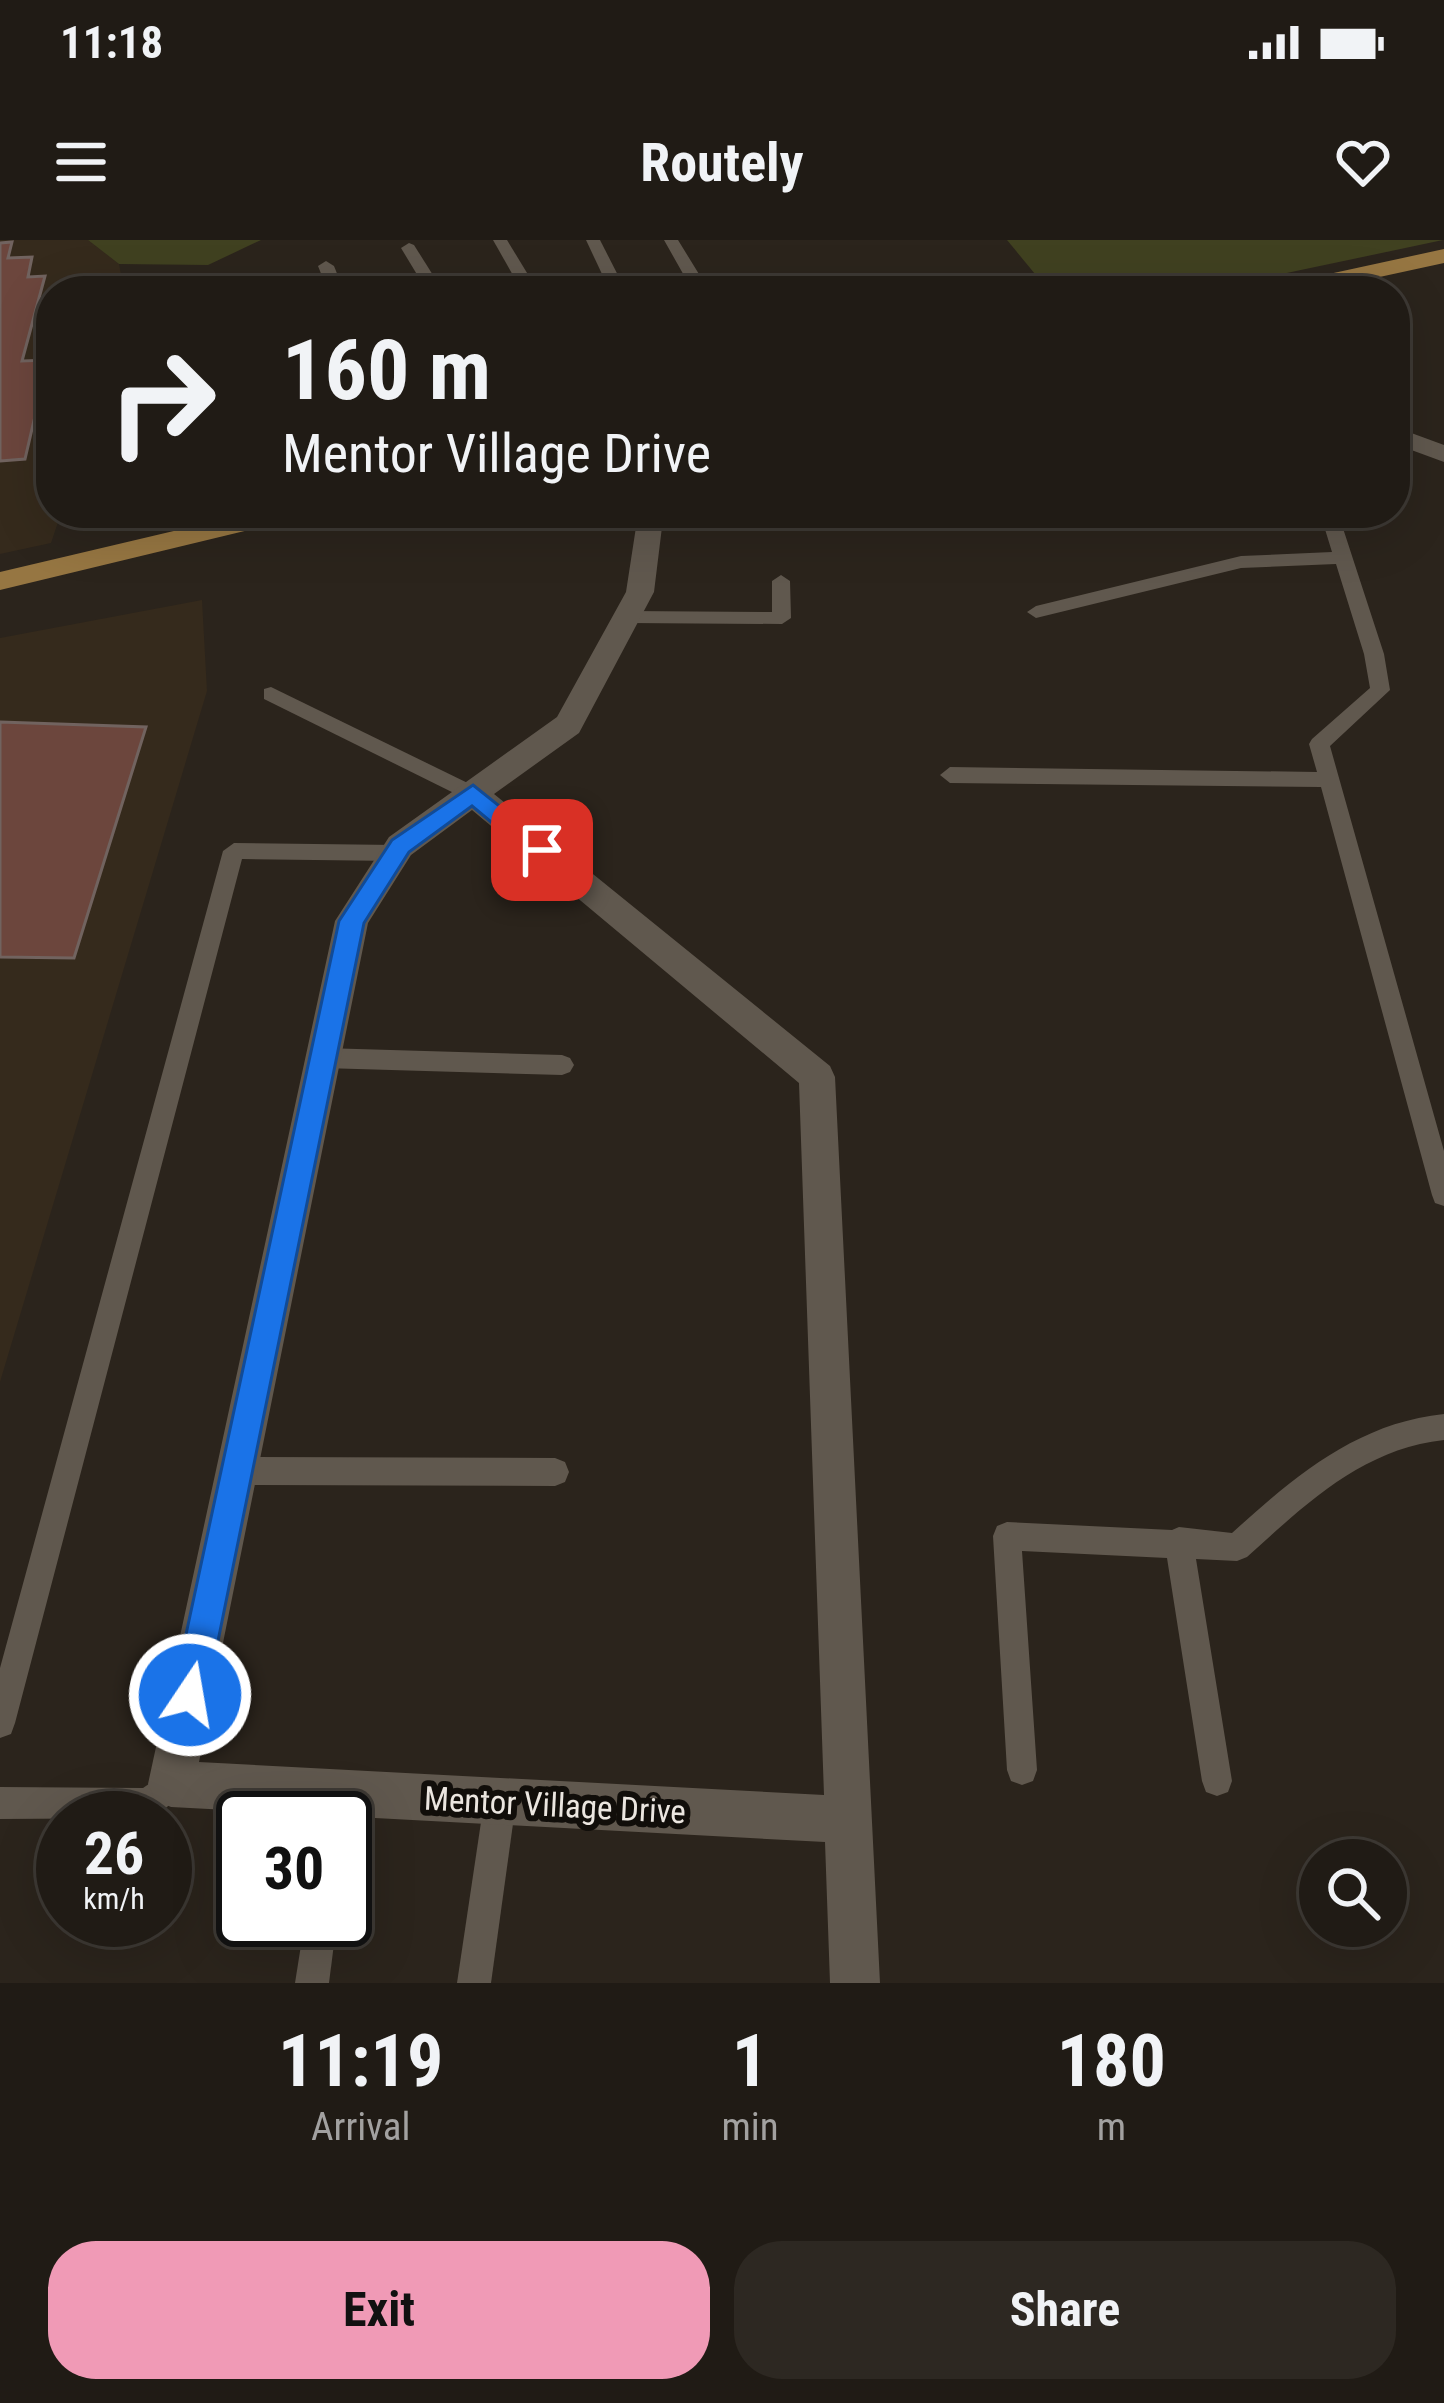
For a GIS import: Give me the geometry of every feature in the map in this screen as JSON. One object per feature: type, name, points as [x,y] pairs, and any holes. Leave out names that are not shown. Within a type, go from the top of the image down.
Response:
[{"type":"main road","points":[[1352,276],[1444,256]]},
{"type":"main road","points":[[0,581],[223,528]]},
{"type":"street","points":[[1410,441],[1444,454]]},
{"type":"street","points":[[171,1784],[352,921],[396,853],[568,725],[640,592],[650,528]]},
{"type":"street","points":[[473,794],[817,1077],[855,1983]]},
{"type":"street","name":"Mentor Village Drive","points":[[171,1784],[224,1791]]},
{"type":"street","name":"Mentor Village Drive","points":[[372,1805],[500,1802],[848,1820]]},
{"type":"lane","points":[[500,240],[521,276]]},
{"type":"lane","points":[[593,240],[611,276]]},
{"type":"lane","points":[[671,240],[692,276]]},
{"type":"lane","points":[[410,248],[426,276]]},
{"type":"lane","points":[[326,266],[330,276]]},
{"type":"lane","points":[[1334,528],[1374,654],[1380,690],[1319,744],[1444,1195]]},
{"type":"lane","points":[[1036,612],[1241,562],[1343,558]]},
{"type":"lane","points":[[628,617],[782,618],[781,581]]},
{"type":"lane","points":[[272,694],[473,794]]},
{"type":"lane","points":[[950,775],[1329,780]]},
{"type":"lane","points":[[0,1724],[234,851],[396,853]]},
{"type":"lane","points":[[323,1058],[562,1065]]},
{"type":"lane","points":[[1022,1770],[1006,1536],[1238,1547],[1319,1474],[1413,1427],[1444,1427]]},
{"type":"lane","points":[[237,1471],[555,1472]]},
{"type":"lane","points":[[1179,1541],[1217,1781]]},
{"type":"lane","points":[[0,1803],[149,1804],[171,1784]]},
{"type":"lane","points":[[474,1983],[500,1802]]},
{"type":"lane","points":[[312,1983],[317,1947]]},
{"type":"shaded area","points":[[0,240],[88,240],[119,264],[121,276],[36,276],[36,528],[56,528],[51,543],[0,554]]},
{"type":"shaded area","points":[[202,600],[207,691],[0,1382],[0,638]]},
{"type":"green space","points":[[88,240],[261,240],[208,265],[119,264]]},
{"type":"green space","points":[[1007,240],[1443,240],[1273,276],[1037,276]]},
{"type":"building","points":[[12,242],[8,258],[32,257],[28,277],[36,277],[36,309],[22,361],[36,360],[36,412],[25,459],[0,461],[0,243]]},
{"type":"building","points":[[0,722],[146,727],[74,958],[0,957]]},
{"type":"route","points":[[190,1695],[352,921],[400,846],[473,794],[542,850]]}]
